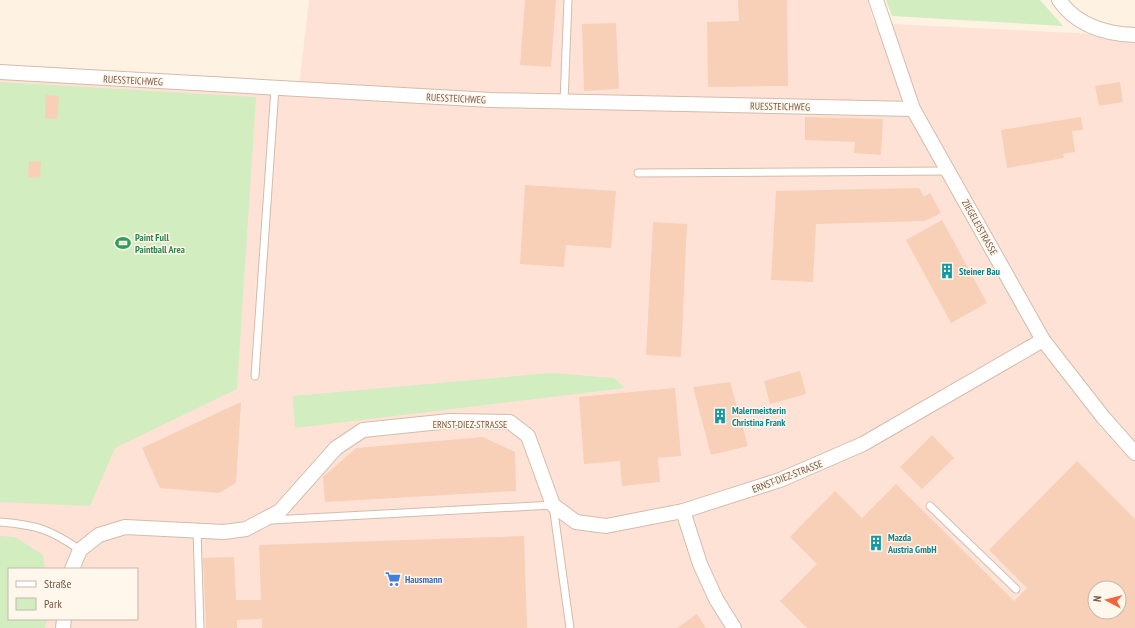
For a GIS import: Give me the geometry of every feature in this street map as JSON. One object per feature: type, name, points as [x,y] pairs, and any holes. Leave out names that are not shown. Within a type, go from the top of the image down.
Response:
[{"type":"street","name":"ZIEGELEISTRASSE","points":[[876,0],[913,109],[1043,340],[1103,417],[1135,453]]},
{"type":"street","points":[[1059,0],[1072,16],[1083,24],[1102,31],[1135,35]]},
{"type":"street","name":"RUESSTEICHWEG","points":[[0,72],[492,100],[913,109]]},
{"type":"street","name":"ERNST-DIEZ-STRASSE","points":[[80,550],[100,535],[125,527],[224,532],[246,529],[280,511],[336,448],[363,430],[450,422],[510,422],[528,436],[553,505],[576,522],[606,526],[683,511],[780,480],[863,444],[1043,340]]},
{"type":"street","points":[[683,511],[700,564],[716,599],[734,628]]},
{"type":"street","points":[[72,568],[80,550]]},
{"type":"lane","points":[[564,102],[568,0]]},
{"type":"lane","points":[[255,376],[275,88]]},
{"type":"lane","points":[[638,173],[948,170]]},
{"type":"lane","points":[[265,520],[553,505],[570,628]]},
{"type":"lane","points":[[930,506],[1016,589]]},
{"type":"lane","points":[[0,522],[30,525],[59,535],[80,550]]},
{"type":"lane","points":[[197,530],[200,628]]},
{"type":"shaded area","points":[[309,0],[867,0],[874,23],[1135,36],[1135,628],[0,628],[0,78],[298,94]]},
{"type":"green space","points":[[886,0],[1040,0],[1063,26],[892,16]]},
{"type":"green space","name":"Paint Full Paintball Area","points":[[0,82],[256,97],[237,389],[115,448],[90,506],[0,502]]},
{"type":"green space","points":[[551,373],[614,378],[625,388],[295,428],[293,396]]},
{"type":"green space","points":[[0,536],[15,537],[43,555],[45,568],[8,568],[8,620],[47,620],[45,628],[0,628]]},
{"type":"building","points":[[525,0],[556,0],[551,67],[520,65]]},
{"type":"building","points":[[738,0],[787,0],[788,86],[708,87],[707,22],[739,21]]},
{"type":"building","points":[[616,23],[619,89],[584,91],[582,24]]},
{"type":"building","points":[[1120,82],[1123,102],[1099,106],[1095,86]]},
{"type":"building","points":[[46,95],[59,96],[57,119],[45,118]]},
{"type":"building","points":[[805,117],[883,119],[881,155],[854,153],[855,142],[805,140]]},
{"type":"building","points":[[1081,117],[1083,130],[1072,131],[1075,152],[1063,154],[1064,158],[1007,168],[1001,130]]},
{"type":"building","points":[[29,161],[41,162],[40,178],[28,177]]},
{"type":"building","points":[[525,185],[616,191],[611,248],[566,245],[564,267],[520,264]]},
{"type":"building","points":[[919,188],[924,197],[930,193],[941,213],[925,221],[816,224],[813,282],[771,280],[776,191]]},
{"type":"building","name":"Steiner Bau","points":[[942,220],[987,303],[951,323],[906,240]]},
{"type":"building","points":[[653,222],[687,224],[681,357],[646,355]]},
{"type":"building","points":[[800,371],[806,394],[770,404],[764,381]]},
{"type":"building","name":"Malermeisterin Christina Frank","points":[[730,382],[748,446],[711,455],[693,387]]},
{"type":"building","points":[[675,388],[681,456],[658,458],[660,482],[622,486],[620,461],[584,464],[579,397]]},
{"type":"building","points":[[241,402],[236,483],[219,493],[160,488],[142,448]]},
{"type":"building","points":[[932,435],[954,458],[922,489],[900,467]]},
{"type":"building","points":[[483,437],[515,452],[516,491],[325,502],[323,477],[356,448]]},
{"type":"building","name":"Mazda Austria GmbH","points":[[1077,461],[1135,519],[1135,628],[807,628],[780,601],[817,564],[790,537],[835,491],[862,518],[896,484],[1014,601],[1027,588],[989,550]]},
{"type":"building","name":"Hausmann","points":[[524,536],[527,628],[262,628],[262,619],[237,620],[237,628],[206,628],[203,558],[234,557],[236,600],[261,600],[259,545]]},
{"type":"building","points":[[697,614],[706,628],[677,628]]},
{"type":"place","name":"Paint Full Paintball Area","points":[[123,243]]},
{"type":"place","name":"Steiner Bau","points":[[947,271]]},
{"type":"place","name":"Malermeisterin Christina Frank","points":[[720,416]]},
{"type":"place","name":"Mazda Austria GmbH","points":[[876,543]]},
{"type":"place","name":"Hausmann","points":[[393,579]]}]
